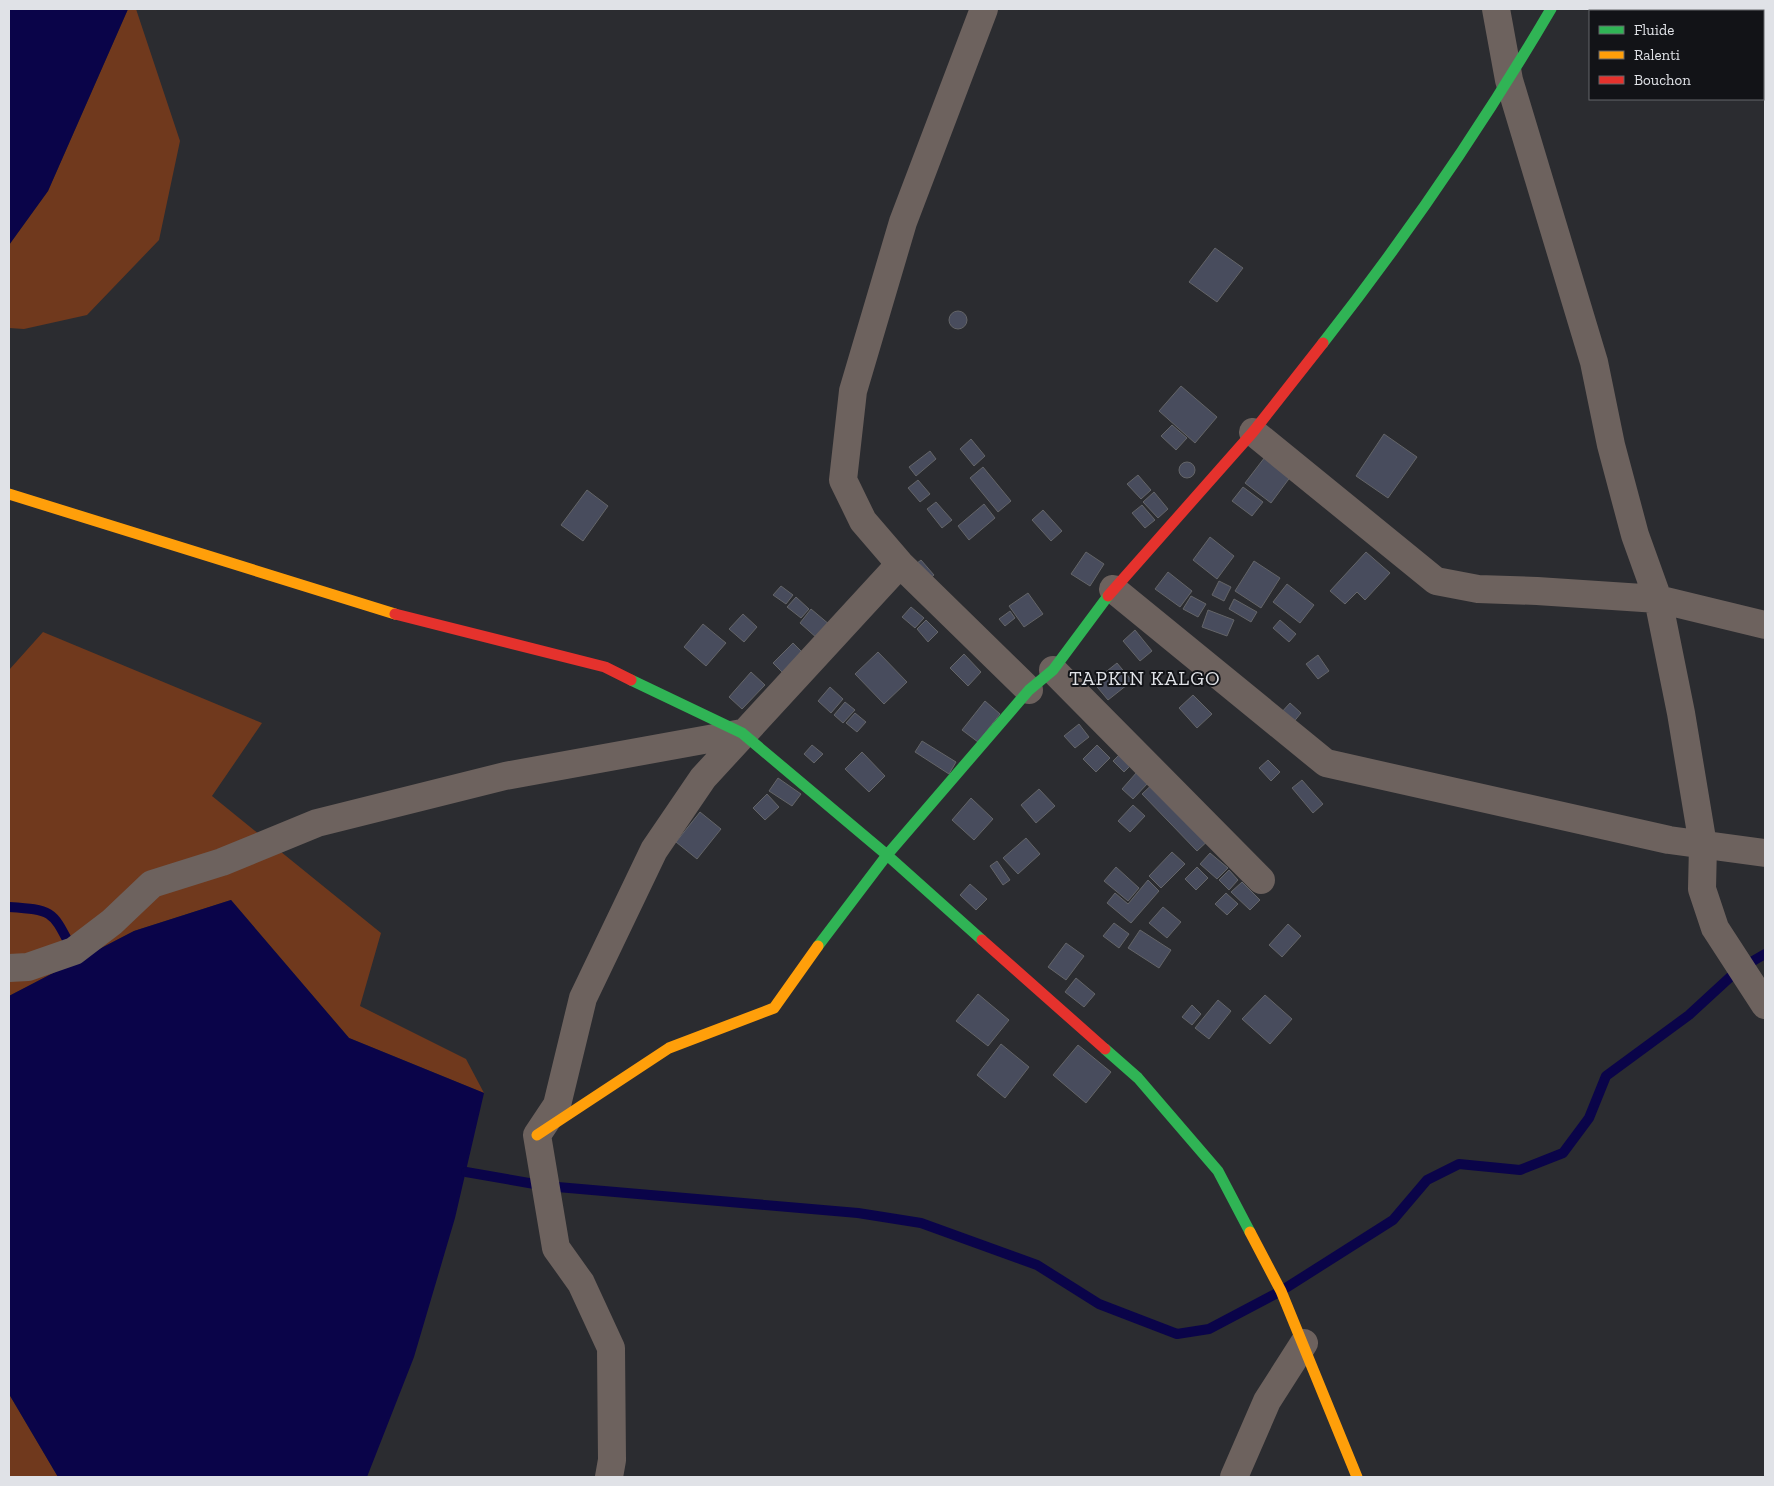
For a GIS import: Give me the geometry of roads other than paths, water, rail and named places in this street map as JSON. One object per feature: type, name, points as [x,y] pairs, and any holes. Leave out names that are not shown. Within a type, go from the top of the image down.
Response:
[{"type":"street","points":[[984,9],[903,222],[852,391],[843,480],[863,521],[900,564],[1029,690]]},
{"type":"street","points":[[1496,9],[1509,80],[1594,362],[1611,445],[1635,535],[1658,600],[1681,713],[1703,845],[1702,889],[1715,928],[1765,1005]]},
{"type":"street","points":[[537,1135],[669,1048],[774,1008],[851,901],[887,855],[1029,690],[1053,670],[1114,589],[1253,432],[1375,277],[1509,80],[1551,9]]},
{"type":"street","points":[[1253,432],[1436,581],[1478,589],[1537,591],[1658,600],[1765,625]]},
{"type":"street","points":[[9,494],[415,620],[605,667],[742,733],[887,855],[1138,1078],[1218,1171],[1281,1291],[1304,1343],[1357,1477]]},
{"type":"street","points":[[609,1477],[612,1460],[611,1348],[581,1283],[556,1248],[537,1135],[557,1105],[583,998],[654,850],[703,778],[742,733],[900,564]]},
{"type":"street","points":[[1114,589],[1326,763],[1669,840],[1765,853]]},
{"type":"street","points":[[1053,670],[1261,880]]},
{"type":"street","points":[[9,968],[28,967],[74,951],[112,922],[152,884],[222,862],[317,823],[505,776],[742,733]]},
{"type":"street","points":[[1234,1477],[1267,1402],[1304,1343]]},
{"type":"waterway","points":[[9,907],[35,910],[50,915],[56,920],[73,951]]},
{"type":"waterway","points":[[466,1172],[546,1186],[858,1213],[921,1223],[1037,1265],[1099,1304],[1177,1334],[1209,1329],[1281,1291],[1393,1220],[1427,1180],[1459,1164],[1520,1170],[1563,1153],[1589,1118],[1606,1076],[1689,1015],[1739,969],[1765,954]]},
{"type":"district","name":"TAPKIN KALGO","points":[[1145,678]]}]
